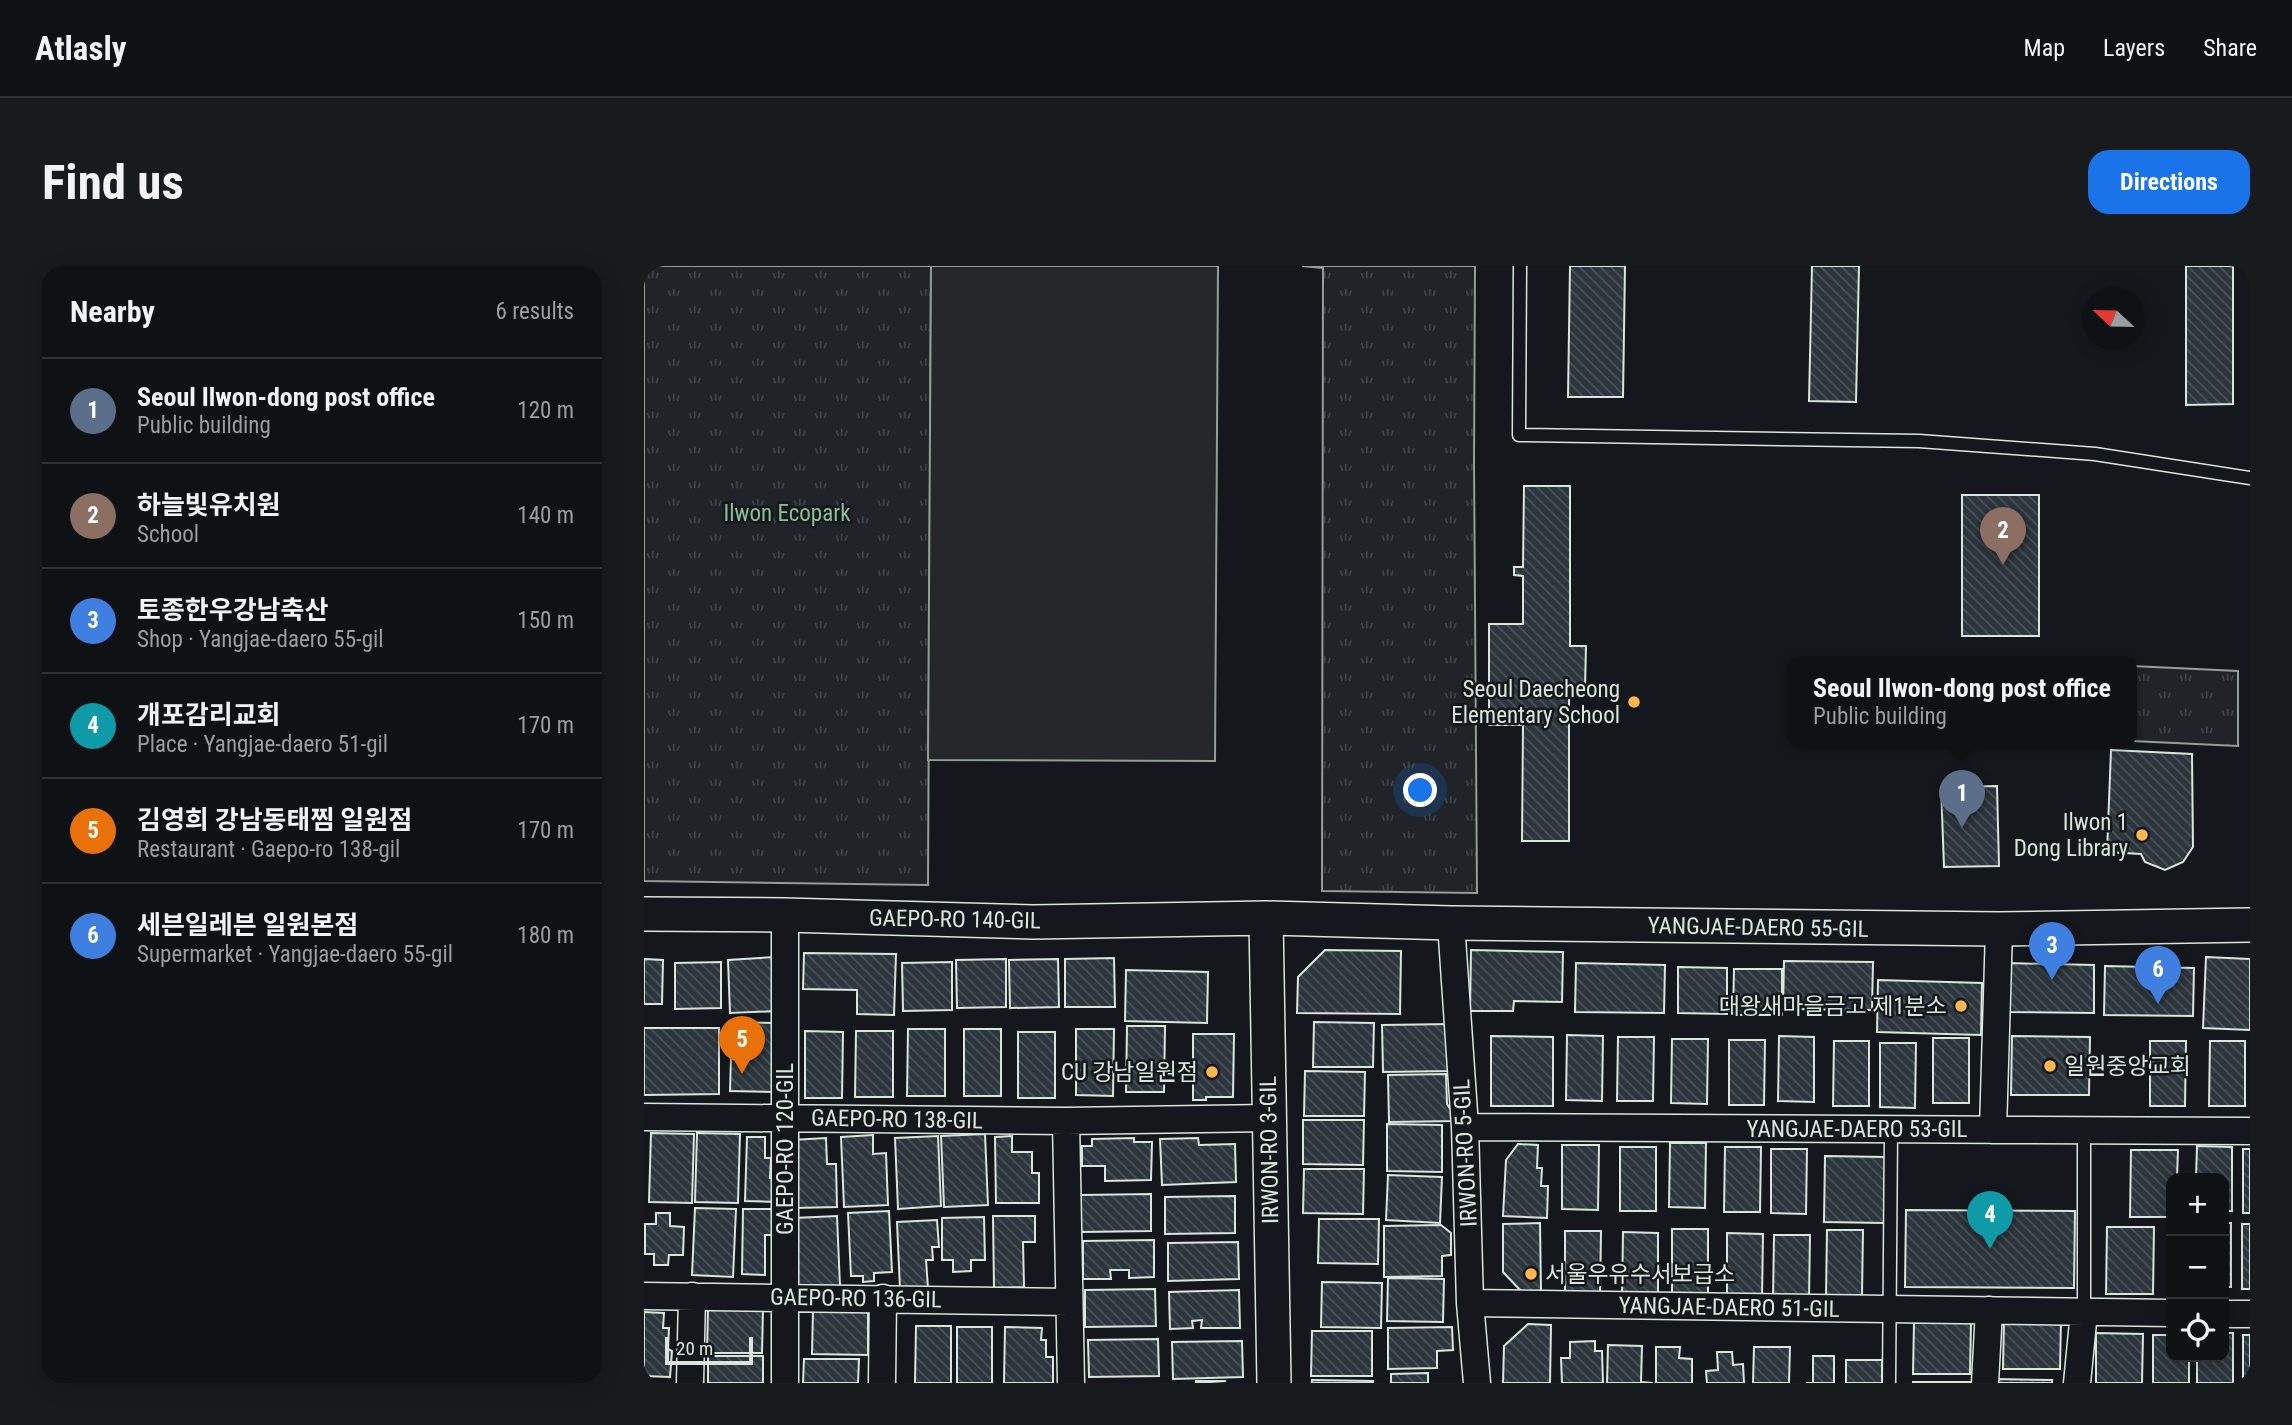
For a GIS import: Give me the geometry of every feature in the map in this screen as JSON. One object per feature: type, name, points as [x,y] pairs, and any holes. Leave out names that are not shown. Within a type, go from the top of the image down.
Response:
[{"type":"street","name":"GAEPO-RO 140-GIL","points":[[644,914],[1033,922],[1266,918]]},
{"type":"street","name":"GAEPO-RO 120-GIL","points":[[785,915],[785,1383]]},
{"type":"street","name":"YANGJAE-DAERO 55-GIL","points":[[1266,918],[1451,923],[1999,929],[2250,925]]},
{"type":"street","name":"IRWON-RO 3-GIL","points":[[1266,918],[1274,1383]]},
{"type":"street","name":"IRWON-RO 5-GIL","points":[[1451,923],[1465,1127],[1470,1303],[1477,1383]]},
{"type":"street","points":[[1993,1130],[1999,929]]},
{"type":"street","name":"GAEPO-RO 138-GIL","points":[[644,1117],[1066,1121],[1269,1118]]},
{"type":"street","points":[[1066,1121],[1071,1383]]},
{"type":"street","name":"YANGJAE-DAERO 53-GIL","points":[[1465,1127],[2250,1131]]},
{"type":"street","name":"GAEPO-RO 136-GIL","points":[[644,1296],[1069,1302]]},
{"type":"street","points":[[690,1383],[692,1296]]},
{"type":"street","points":[[883,1298],[883,1383]]},
{"type":"street","name":"YANGJAE-DAERO 51-GIL","points":[[1470,1303],[2166,1313]]},
{"type":"street","points":[[1985,1383],[1989,1310]]},
{"type":"street","points":[[2077,1383],[2084,1312]]},
{"type":"street","points":[[2229,1314],[2250,1314]]},
{"type":"lane","points":[[1520,266],[1519,435],[1919,441],[2095,454],[2250,478]]},
{"type":"lane","points":[[1889,1383],[1891,1129]]},
{"type":"lane","points":[[2084,1130],[2084,1312]]},
{"type":"green space","name":"Ilwon Ecopark","points":[[644,266],[931,266],[928,885],[644,881]]},
{"type":"green space","points":[[1302,266],[1475,266],[1477,893],[1322,891],[1323,268]]},
{"type":"green space","points":[[2137,666],[2238,671],[2238,746],[2137,741]]},
{"type":"shaded area","points":[[931,266],[1218,266],[1215,761],[928,760]]},
{"type":"building","points":[[1570,266],[1625,266],[1623,397],[1568,397]]},
{"type":"building","points":[[1812,266],[1859,266],[1856,402],[1809,401]]},
{"type":"building","points":[[2186,266],[2233,266],[2233,404],[2186,405]]},
{"type":"building","points":[[1524,486],[1570,486],[1570,646],[1586,646],[1585,688],[1569,687],[1569,841],[1522,841],[1523,725],[1489,725],[1489,624],[1523,624],[1523,576],[1514,575],[1514,567],[1523,567]]},
{"type":"building","points":[[1962,495],[2039,495],[2039,636],[1962,636]]},
{"type":"building","points":[[2111,750],[2192,754],[2193,847],[2183,862],[2165,870],[2145,862],[2141,854],[2107,852]]},
{"type":"building","points":[[1997,786],[1999,866],[1944,867],[1941,787]]},
{"type":"building","points":[[1325,950],[1401,951],[1400,1014],[1297,1013],[1298,977]]},
{"type":"building","points":[[1471,950],[1563,952],[1562,1002],[1514,1001],[1513,1011],[1470,1011]]},
{"type":"building","points":[[804,953],[896,954],[894,1015],[857,1014],[857,990],[803,989]]},
{"type":"building","points":[[775,957],[777,1011],[730,1013],[728,960]]},
{"type":"building","points":[[2206,957],[2250,959],[2250,1030],[2203,1028]]},
{"type":"building","points":[[1114,958],[1115,1007],[1065,1007],[1065,959]]},
{"type":"building","points":[[644,959],[663,960],[662,1004],[644,1004]]},
{"type":"building","points":[[1006,959],[1006,1007],[957,1008],[956,960]]},
{"type":"building","points":[[1058,959],[1059,1007],[1010,1008],[1009,960]]},
{"type":"building","points":[[1784,961],[1873,962],[1872,1010],[1783,1009]]},
{"type":"building","points":[[721,962],[721,1008],[675,1009],[675,963]]},
{"type":"building","points":[[952,962],[952,1010],[903,1011],[902,963]]},
{"type":"building","points":[[1576,963],[1665,965],[1664,1013],[1575,1012]]},
{"type":"building","points":[[2005,963],[2094,965],[2094,1013],[2005,1012]]},
{"type":"building","points":[[2105,966],[2194,968],[2193,1016],[2104,1015]]},
{"type":"building","points":[[1678,967],[1727,968],[1727,1014],[1678,1013]]},
{"type":"building","points":[[1734,969],[1782,969],[1782,1015],[1733,1015]]},
{"type":"building","points":[[1126,970],[1208,972],[1207,1023],[1125,1021]]},
{"type":"building","points":[[1878,980],[1982,983],[1981,1035],[1877,1032]]},
{"type":"building","points":[[732,1022],[775,1023],[773,1092],[730,1091]]},
{"type":"building","points":[[1314,1022],[1374,1023],[1373,1067],[1313,1067]]},
{"type":"building","points":[[1452,1024],[1452,1071],[1383,1072],[1382,1025]]},
{"type":"building","points":[[1127,1026],[1165,1026],[1164,1092],[1126,1092]]},
{"type":"building","points":[[644,1028],[719,1028],[719,1094],[644,1095]]},
{"type":"building","points":[[908,1029],[945,1029],[945,1096],[907,1096]]},
{"type":"building","points":[[964,1029],[1001,1029],[1001,1096],[964,1096]]},
{"type":"building","points":[[1076,1029],[1114,1029],[1113,1096],[1076,1095]]},
{"type":"building","points":[[805,1031],[843,1032],[842,1098],[805,1098]]},
{"type":"building","points":[[856,1031],[893,1031],[893,1097],[855,1097]]},
{"type":"building","points":[[1018,1032],[1055,1032],[1055,1098],[1018,1098]]},
{"type":"building","points":[[1193,1034],[1234,1034],[1233,1097],[1193,1100]]},
{"type":"building","points":[[1567,1035],[1603,1036],[1602,1101],[1566,1100]]},
{"type":"building","points":[[1491,1036],[1553,1037],[1553,1106],[1491,1106]]},
{"type":"building","points":[[1779,1036],[1814,1037],[1814,1102],[1778,1101]]},
{"type":"building","name":"일원중앙교회","points":[[2012,1036],[2090,1037],[2089,1095],[2011,1095]]},
{"type":"building","points":[[1618,1037],[1654,1037],[1653,1101],[1617,1101]]},
{"type":"building","points":[[1933,1038],[1969,1038],[1969,1103],[1933,1103]]},
{"type":"building","points":[[1672,1039],[1708,1039],[1707,1104],[1671,1103]]},
{"type":"building","points":[[1729,1040],[1765,1040],[1764,1105],[1729,1105]]},
{"type":"building","points":[[1834,1041],[1869,1041],[1869,1106],[1833,1106]]},
{"type":"building","points":[[2150,1041],[2186,1041],[2185,1106],[2150,1106]]},
{"type":"building","points":[[2210,1041],[2245,1041],[2245,1106],[2209,1106]]},
{"type":"building","points":[[1880,1043],[1916,1043],[1915,1108],[1880,1107]]},
{"type":"building","points":[[1305,1071],[1365,1072],[1364,1116],[1304,1116]]},
{"type":"building","points":[[1446,1074],[1447,1104],[1458,1121],[1389,1122],[1388,1075]]},
{"type":"building","points":[[1303,1120],[1364,1120],[1363,1165],[1303,1164]]},
{"type":"building","points":[[1387,1124],[1442,1125],[1442,1172],[1387,1171]]},
{"type":"building","points":[[651,1133],[694,1134],[692,1203],[649,1202]]},
{"type":"building","points":[[697,1133],[740,1134],[738,1203],[695,1202]]},
{"type":"building","points":[[985,1134],[988,1205],[944,1207],[941,1136]]},
{"type":"building","points":[[873,1135],[873,1154],[886,1153],[888,1205],[844,1207],[841,1137]]},
{"type":"building","points":[[938,1136],[941,1206],[898,1209],[895,1138]]},
{"type":"building","points":[[1012,1136],[1012,1152],[1032,1152],[1032,1173],[1039,1173],[1039,1203],[996,1203],[995,1137]]},
{"type":"building","points":[[747,1137],[765,1137],[765,1158],[771,1158],[770,1178],[777,1178],[776,1202],[745,1201]]},
{"type":"building","points":[[826,1138],[827,1164],[836,1164],[837,1207],[794,1208],[792,1140]]},
{"type":"building","points":[[1134,1138],[1134,1142],[1152,1142],[1151,1180],[1105,1181],[1105,1166],[1082,1166],[1082,1146],[1092,1146],[1092,1139]]},
{"type":"building","points":[[1198,1138],[1199,1145],[1235,1144],[1236,1182],[1162,1185],[1160,1139]]},
{"type":"building","points":[[1670,1143],[1706,1143],[1705,1208],[1669,1207]]},
{"type":"building","points":[[1518,1144],[1538,1145],[1537,1168],[1542,1168],[1541,1186],[1548,1186],[1547,1218],[1503,1216],[1506,1160]]},
{"type":"building","points":[[1562,1145],[1599,1145],[1598,1210],[1562,1209]]},
{"type":"building","points":[[2197,1146],[2232,1147],[2232,1211],[2229,1211],[2229,1173],[2196,1173]]},
{"type":"building","points":[[1620,1147],[1656,1147],[1656,1211],[1620,1211]]},
{"type":"building","points":[[1725,1147],[1761,1147],[1760,1212],[1724,1212]]},
{"type":"building","points":[[1771,1149],[1807,1149],[1806,1214],[1771,1213]]},
{"type":"building","points":[[2243,1149],[2250,1149],[2250,1213],[2243,1213]]},
{"type":"building","points":[[2131,1150],[2178,1150],[2177,1173],[2166,1173],[2166,1217],[2130,1217]]},
{"type":"building","points":[[1825,1156],[1885,1157],[1884,1223],[1824,1222]]},
{"type":"building","points":[[1304,1169],[1364,1169],[1363,1214],[1303,1213]]},
{"type":"building","points":[[1388,1175],[1442,1177],[1440,1223],[1386,1220]]},
{"type":"building","points":[[1151,1194],[1151,1231],[1081,1232],[1081,1195]]},
{"type":"building","points":[[1235,1196],[1235,1233],[1165,1234],[1165,1197]]},
{"type":"building","points":[[695,1208],[736,1209],[733,1277],[692,1275]]},
{"type":"building","points":[[743,1209],[775,1209],[775,1235],[765,1235],[765,1275],[742,1274]]},
{"type":"building","points":[[1906,1210],[2075,1211],[2074,1288],[1905,1287]]},
{"type":"building","points":[[889,1211],[892,1272],[874,1273],[874,1281],[863,1282],[863,1276],[851,1276],[848,1213]]},
{"type":"building","points":[[656,1213],[670,1213],[670,1226],[684,1227],[683,1255],[669,1255],[668,1265],[654,1265],[654,1254],[645,1254],[645,1224],[656,1224]]},
{"type":"building","points":[[837,1216],[840,1286],[797,1288],[794,1218]]},
{"type":"building","points":[[993,1216],[1035,1216],[1035,1242],[1023,1242],[1024,1287],[994,1288]]},
{"type":"building","points":[[984,1217],[985,1260],[971,1260],[971,1271],[953,1272],[953,1260],[942,1260],[942,1218]]},
{"type":"building","points":[[1319,1219],[1379,1219],[1378,1264],[1318,1263]]},
{"type":"building","points":[[937,1220],[939,1247],[932,1247],[933,1260],[926,1260],[928,1288],[900,1289],[897,1222]]},
{"type":"building","points":[[1540,1223],[1541,1291],[1521,1291],[1503,1272],[1503,1224]]},
{"type":"building","points":[[2229,1223],[2231,1223],[2229,1287]]},
{"type":"building","points":[[2242,1224],[2250,1224],[2250,1289],[2242,1289]]},
{"type":"building","points":[[1441,1225],[1451,1233],[1451,1255],[1442,1256],[1442,1276],[1384,1277],[1384,1226]]},
{"type":"building","points":[[2107,1227],[2154,1227],[2153,1294],[2106,1294]]},
{"type":"building","points":[[1672,1229],[1708,1229],[1708,1294],[1672,1294]]},
{"type":"building","points":[[1827,1230],[1863,1230],[1862,1295],[1826,1295]]},
{"type":"building","points":[[1565,1231],[1601,1231],[1600,1295],[1565,1296]]},
{"type":"building","points":[[1623,1232],[1658,1233],[1658,1298],[1622,1297]]},
{"type":"building","points":[[1727,1233],[1763,1234],[1762,1298],[1727,1298]]},
{"type":"building","points":[[1774,1235],[1810,1235],[1809,1300],[1773,1300]]},
{"type":"building","points":[[1154,1240],[1154,1277],[1129,1278],[1129,1270],[1110,1270],[1111,1279],[1083,1279],[1083,1241]]},
{"type":"building","points":[[1238,1242],[1239,1279],[1168,1281],[1168,1243]]},
{"type":"building","points":[[1388,1278],[1444,1279],[1443,1322],[1387,1321]]},
{"type":"building","points":[[1322,1282],[1382,1283],[1381,1328],[1321,1327]]},
{"type":"building","points":[[1155,1289],[1156,1326],[1085,1327],[1085,1290]]},
{"type":"building","points":[[1239,1290],[1240,1328],[1201,1328],[1202,1320],[1192,1321],[1193,1328],[1170,1329],[1169,1292]]},
{"type":"building","points":[[708,1308],[763,1308],[762,1353],[707,1353]]},
{"type":"building","points":[[813,1309],[868,1310],[868,1355],[812,1354]]},
{"type":"building","points":[[644,1312],[664,1313],[663,1328],[669,1328],[668,1349],[672,1351],[670,1377],[644,1376]]},
{"type":"building","points":[[2004,1318],[2061,1318],[2060,1369],[2003,1369]]},
{"type":"building","points":[[1914,1323],[1971,1323],[1970,1374],[1913,1374]]},
{"type":"building","points":[[1528,1324],[1551,1325],[1550,1383],[1503,1383],[1504,1346]]},
{"type":"building","points":[[916,1326],[951,1326],[951,1383],[915,1383]]},
{"type":"building","points":[[957,1327],[992,1327],[992,1383],[957,1383]]},
{"type":"building","points":[[1005,1327],[1042,1328],[1041,1340],[1046,1340],[1046,1357],[1053,1357],[1053,1383],[1004,1383]]},
{"type":"building","points":[[1452,1327],[1453,1350],[1437,1351],[1437,1368],[1388,1369],[1388,1328]]},
{"type":"building","points":[[1312,1331],[1372,1331],[1372,1376],[1311,1376]]},
{"type":"building","points":[[2096,1333],[2143,1334],[2142,1383],[2096,1383]]},
{"type":"building","points":[[2229,1333],[2233,1333],[2233,1383],[2197,1383],[2197,1362],[2229,1362]]},
{"type":"building","points":[[2153,1335],[2166,1335],[2166,1362],[2189,1362],[2189,1383],[2153,1383]]},
{"type":"building","points":[[2243,1335],[2250,1335],[2250,1383],[2243,1383]]},
{"type":"building","points":[[1158,1339],[1159,1376],[1089,1377],[1088,1340]]},
{"type":"building","points":[[1242,1341],[1243,1377],[1173,1379],[1172,1342]]},
{"type":"building","points":[[1595,1341],[1595,1351],[1602,1351],[1603,1383],[1562,1383],[1561,1358],[1570,1358],[1570,1342]]},
{"type":"building","points":[[1608,1345],[1642,1346],[1641,1382],[1653,1383],[1607,1383]]},
{"type":"building","points":[[1656,1347],[1680,1347],[1679,1358],[1692,1359],[1692,1383],[1656,1383]]},
{"type":"building","points":[[1754,1347],[1790,1347],[1789,1383],[1753,1383]]},
{"type":"building","points":[[1717,1352],[1732,1352],[1733,1365],[1743,1364],[1744,1383],[1707,1383],[1706,1371],[1718,1370]]},
{"type":"building","points":[[708,1356],[763,1356],[763,1383],[708,1383]]},
{"type":"building","points":[[1813,1356],[1834,1356],[1834,1383],[1813,1383]]},
{"type":"building","points":[[804,1359],[859,1359],[858,1383],[803,1383]]},
{"type":"building","points":[[1846,1360],[1882,1360],[1882,1383],[1846,1383]]},
{"type":"building","points":[[1428,1373],[1428,1383],[1391,1383],[1391,1374]]},
{"type":"building","points":[[1995,1379],[2052,1380],[2052,1383],[1995,1383]]},
{"type":"building","points":[[1312,1380],[1373,1381],[1373,1383],[1312,1383]]},
{"type":"building","points":[[1970,1382],[1970,1383],[1913,1383]]},
{"type":"place","name":"하늘빛유치원","points":[[2003,565]]},
{"type":"place","name":"Seoul Daecheong Elementary School","points":[[1634,702]]},
{"type":"place","name":"Seoul Ilwon-dong post office","points":[[1962,828]]},
{"type":"place","name":"Ilwon 1 Dong Library","points":[[2142,835]]},
{"type":"place","name":"토종한우강남축산","points":[[2052,980]]},
{"type":"place","name":"세븐일레븐 일원본점","points":[[2158,1004]]},
{"type":"place","name":"대왕새마을금고 제1분소","points":[[1961,1006]]},
{"type":"place","name":"일원중앙교회","points":[[2050,1066]]},
{"type":"place","name":"CU 강남일원점","points":[[1212,1072]]},
{"type":"place","name":"김영희 강남동태찜 일원점","points":[[742,1074]]},
{"type":"place","name":"개포감리교회","points":[[1990,1249]]},
{"type":"place","name":"서울우유수서보급소","points":[[1531,1274]]}]
